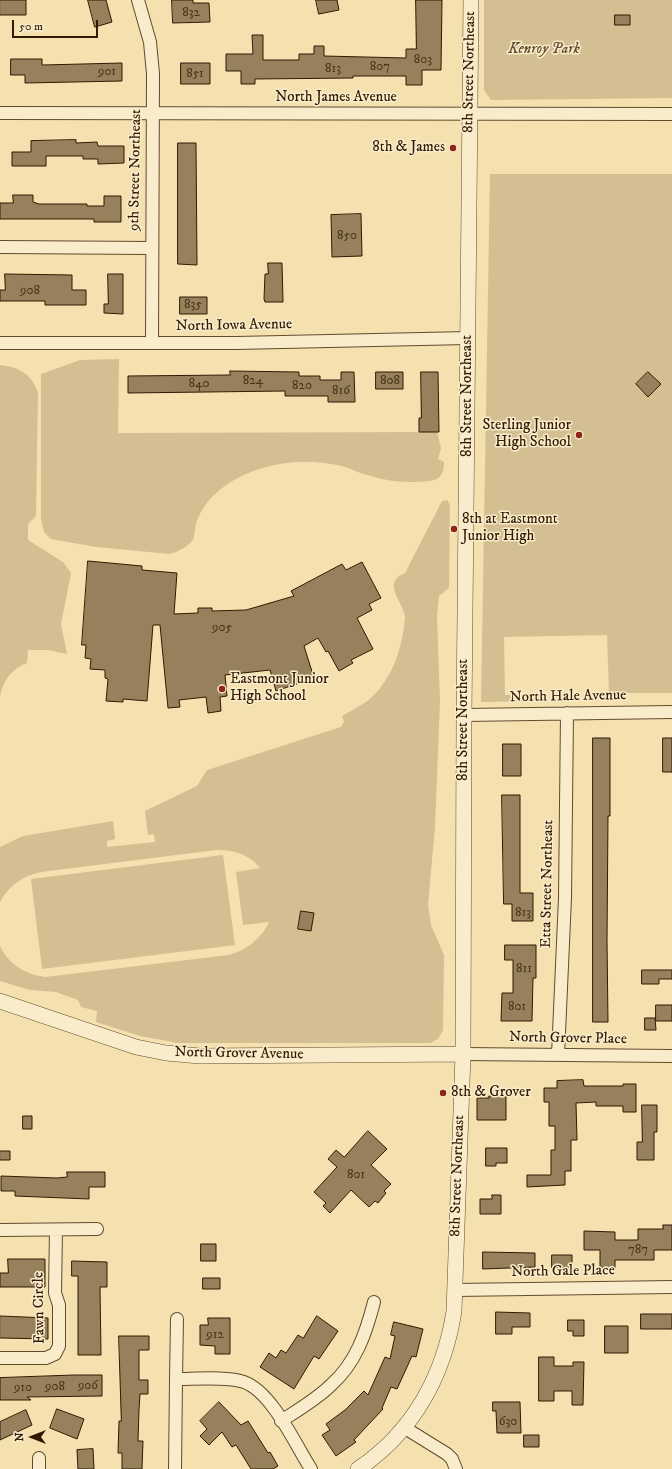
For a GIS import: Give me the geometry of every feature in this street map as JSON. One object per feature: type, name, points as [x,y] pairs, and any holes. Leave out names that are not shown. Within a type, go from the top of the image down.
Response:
[{"type":"street","name":"9th Street Northeast","points":[[138,0],[146,24],[150,47],[154,113],[151,248],[152,343]]},
{"type":"street","name":"8th Street Northeast","points":[[358,1469],[386,1447],[405,1428],[420,1408],[431,1388],[445,1355],[451,1334],[455,1290],[463,1054],[464,715],[471,0]]},
{"type":"street","name":"North James Avenue","points":[[0,113],[672,114]]},
{"type":"street","points":[[0,248],[151,248]]},
{"type":"street","name":"North Iowa Avenue","points":[[0,343],[152,343],[468,338]]},
{"type":"street","name":"North Hale Avenue","points":[[464,715],[672,712]]},
{"type":"street","name":"Etta Street Northeast","points":[[558,1055],[565,898],[567,713]]},
{"type":"street","name":"North Grover Avenue","points":[[0,1001],[136,1047],[166,1053],[200,1056],[463,1054]]},
{"type":"street","name":"North Grover Place","points":[[463,1054],[672,1056]]},
{"type":"street","points":[[0,1230],[97,1229]]},
{"type":"street","name":"Fawn Circle","points":[[0,1358],[46,1358],[55,1354],[59,1346],[59,1305],[56,1294],[56,1230]]},
{"type":"street","name":"North Gale Place","points":[[455,1290],[672,1287]]},
{"type":"street","points":[[282,1421],[331,1386],[343,1373],[356,1353],[366,1331],[374,1302]]},
{"type":"street","points":[[175,1469],[177,1319]]},
{"type":"street","points":[[176,1379],[234,1380],[244,1382],[264,1396],[282,1421],[311,1469]]},
{"type":"street","points":[[405,1428],[447,1454],[452,1459],[456,1469]]},
{"type":"green space","name":"Kenroy Park","points":[[484,0],[672,0],[672,98],[491,100],[484,90]]},
{"type":"green space","name":"Sterling Junior High School","points":[[490,174],[672,174],[672,693],[609,693],[607,635],[504,637],[505,695],[543,694],[542,701],[481,702]]},
{"type":"green space","points":[[119,359],[118,433],[437,432],[441,448],[438,459],[444,462],[442,473],[440,477],[432,481],[399,481],[377,478],[342,466],[320,462],[284,463],[258,469],[245,474],[222,488],[212,497],[202,510],[196,523],[192,541],[179,551],[170,554],[96,547],[51,539],[44,532],[41,519],[41,374],[80,360]]},
{"type":"green space","points":[[0,365],[19,370],[24,373],[32,381],[38,393],[36,516],[28,524],[28,540],[63,562],[71,573],[61,624],[67,654],[48,650],[28,650],[27,663],[17,668],[9,676],[3,685],[0,696]]},
{"type":"green space","points":[[447,500],[450,505],[449,588],[439,596],[437,617],[440,701],[435,827],[428,905],[431,925],[444,955],[443,1030],[438,1039],[430,1043],[178,1043],[140,1036],[96,1022],[97,1011],[81,1007],[78,1000],[56,992],[30,990],[0,981],[0,946],[8,958],[18,968],[31,974],[45,977],[229,955],[242,950],[258,939],[269,922],[243,925],[236,872],[260,868],[251,859],[241,854],[216,850],[41,872],[28,876],[17,882],[12,886],[0,902],[0,847],[23,836],[113,821],[115,839],[107,841],[107,847],[155,842],[154,834],[148,835],[145,811],[197,786],[207,770],[341,727],[344,722],[342,716],[370,699],[380,689],[390,673],[400,646],[405,617],[395,593],[395,582],[398,577],[405,573],[442,501]]},
{"type":"green space","points":[[223,855],[235,945],[42,969],[31,879]]},
{"type":"building","points":[[0,0],[26,0],[26,15],[0,15]]},
{"type":"building","points":[[88,0],[106,0],[112,22],[95,27]]},
{"type":"building","points":[[172,0],[193,0],[193,3],[209,3],[210,22],[173,23]]},
{"type":"building","points":[[316,0],[337,0],[339,10],[319,14]]},
{"type":"building","points":[[416,0],[442,0],[441,70],[422,70],[422,85],[406,85],[406,76],[255,79],[255,84],[241,84],[241,71],[226,71],[226,54],[253,54],[252,35],[263,35],[263,60],[299,60],[299,54],[314,54],[314,46],[324,46],[324,56],[406,58],[406,49],[416,49]]},
{"type":"building","points":[[615,15],[630,15],[630,25],[615,25]]},
{"type":"building","points":[[11,59],[42,59],[42,65],[122,63],[122,81],[25,83],[25,75],[11,75]]},
{"type":"building","points":[[181,63],[210,63],[210,84],[181,84]]},
{"type":"building","points":[[76,140],[76,143],[97,142],[98,146],[124,146],[124,163],[98,164],[98,159],[83,159],[83,156],[46,156],[46,166],[12,166],[12,152],[31,152],[31,141]]},
{"type":"building","points":[[178,143],[196,143],[197,265],[178,264]]},
{"type":"building","points":[[13,195],[33,195],[33,202],[39,204],[87,204],[87,206],[104,206],[104,196],[121,196],[121,222],[94,222],[94,219],[0,219],[0,203],[13,203]]},
{"type":"building","points":[[361,214],[362,256],[332,257],[331,215]]},
{"type":"building","points":[[268,263],[282,263],[283,302],[265,302],[265,274],[268,274]]},
{"type":"building","points":[[5,274],[72,275],[72,290],[86,290],[86,305],[45,305],[45,301],[0,301],[0,290],[5,290]]},
{"type":"building","points":[[108,274],[123,274],[123,314],[104,313],[104,304],[108,304]]},
{"type":"building","points":[[180,297],[207,297],[207,314],[180,314]]},
{"type":"building","points":[[230,371],[299,372],[299,376],[320,376],[320,380],[341,380],[341,372],[354,372],[355,402],[328,402],[328,396],[285,396],[285,391],[128,393],[128,376],[230,375]]},
{"type":"building","points":[[376,372],[403,372],[403,389],[376,389]]},
{"type":"building","points":[[421,372],[438,372],[439,432],[419,432],[419,418],[421,418]]},
{"type":"building","points":[[648,372],[661,384],[648,397],[636,384]]},
{"type":"building","points":[[88,561],[142,566],[142,570],[177,573],[174,614],[198,613],[198,608],[212,608],[212,611],[246,610],[294,596],[291,591],[342,564],[346,570],[362,562],[381,598],[369,604],[372,610],[357,618],[373,649],[351,660],[353,663],[339,671],[328,651],[326,652],[318,638],[304,646],[314,678],[276,691],[270,670],[225,675],[227,696],[220,697],[221,711],[208,713],[206,697],[179,700],[180,707],[168,708],[160,625],[153,625],[147,701],[123,699],[123,702],[106,701],[108,679],[105,678],[105,670],[90,669],[91,659],[85,658],[86,645],[82,645]]},
{"type":"building","points":[[593,738],[610,738],[607,941],[608,1022],[593,1022]]},
{"type":"building","points":[[663,738],[672,738],[672,772],[663,772]]},
{"type":"building","points":[[503,744],[521,744],[521,776],[503,776]]},
{"type":"building","points":[[502,795],[520,795],[520,893],[533,893],[533,921],[512,921],[512,904],[504,904]]},
{"type":"building","points":[[301,911],[314,913],[311,931],[298,929]]},
{"type":"building","points":[[505,945],[536,945],[536,978],[533,978],[532,1021],[501,1021],[502,993],[513,993],[513,960],[505,960]]},
{"type":"building","points":[[642,970],[672,970],[672,979],[659,979],[659,984],[642,984]]},
{"type":"building","points":[[656,1005],[672,1005],[672,1021],[656,1021]]},
{"type":"building","points":[[645,1018],[655,1018],[656,1030],[645,1030]]},
{"type":"building","points":[[583,1080],[584,1086],[623,1086],[623,1084],[636,1084],[636,1112],[623,1112],[623,1106],[596,1106],[596,1102],[576,1103],[577,1140],[571,1140],[571,1171],[565,1171],[565,1185],[527,1187],[527,1175],[551,1175],[551,1150],[555,1150],[555,1126],[549,1126],[549,1102],[544,1102],[544,1088],[557,1088],[557,1081]]},
{"type":"building","points":[[489,1096],[506,1096],[506,1120],[477,1120],[477,1098],[489,1098]]},
{"type":"building","points":[[642,1105],[657,1105],[657,1132],[654,1132],[654,1160],[637,1160],[637,1142],[642,1142]]},
{"type":"building","points":[[23,1116],[32,1116],[32,1129],[23,1129]]},
{"type":"building","points":[[368,1131],[387,1149],[371,1165],[391,1184],[384,1191],[386,1193],[378,1203],[375,1201],[369,1207],[351,1190],[330,1213],[323,1206],[326,1203],[314,1192],[337,1167],[328,1159],[336,1150],[344,1157]]},
{"type":"building","points":[[486,1148],[507,1148],[507,1163],[496,1163],[496,1166],[486,1166]]},
{"type":"building","points":[[0,1151],[10,1151],[10,1160],[0,1160]]},
{"type":"building","points":[[67,1172],[105,1172],[105,1187],[89,1187],[89,1199],[15,1196],[15,1191],[1,1191],[1,1176],[57,1178],[67,1177]]},
{"type":"building","points":[[492,1195],[501,1195],[501,1214],[480,1214],[480,1199],[492,1199]]},
{"type":"building","points":[[663,1225],[672,1225],[672,1250],[654,1250],[654,1260],[615,1260],[615,1268],[600,1268],[600,1250],[584,1250],[584,1231],[615,1232],[615,1240],[638,1240],[638,1229],[663,1229]]},
{"type":"building","points":[[201,1244],[216,1244],[216,1261],[201,1261]]},
{"type":"building","points":[[483,1252],[535,1253],[535,1267],[483,1269]]},
{"type":"building","points":[[552,1255],[572,1255],[572,1268],[552,1268]]},
{"type":"building","points":[[8,1259],[45,1259],[45,1287],[0,1287],[0,1273],[8,1273]]},
{"type":"building","points":[[72,1261],[107,1262],[107,1287],[100,1287],[101,1355],[78,1355],[78,1276],[72,1276]]},
{"type":"building","points":[[203,1278],[220,1278],[220,1289],[203,1289]]},
{"type":"building","points":[[496,1312],[530,1313],[530,1327],[512,1327],[512,1334],[496,1334]]},
{"type":"building","points":[[641,1314],[672,1314],[672,1329],[641,1329]]},
{"type":"building","points":[[0,1316],[48,1318],[48,1339],[0,1338]]},
{"type":"building","points":[[317,1316],[338,1331],[319,1359],[314,1356],[294,1389],[260,1367],[269,1353],[276,1358],[281,1350],[286,1353],[298,1335],[303,1338]]},
{"type":"building","points":[[208,1318],[230,1318],[230,1354],[215,1354],[215,1346],[200,1345],[200,1325],[208,1325]]},
{"type":"building","points":[[568,1320],[584,1320],[584,1336],[573,1336],[573,1331],[568,1331]]},
{"type":"building","points":[[394,1322],[423,1329],[416,1357],[412,1356],[397,1389],[391,1387],[382,1408],[383,1409],[354,1440],[356,1442],[336,1456],[322,1435],[330,1430],[326,1424],[345,1410],[364,1391],[368,1395],[385,1357],[390,1359],[395,1336],[391,1335]]},
{"type":"building","points":[[605,1326],[628,1326],[628,1353],[605,1353]]},
{"type":"building","points":[[119,1336],[149,1336],[149,1350],[139,1350],[139,1380],[148,1380],[148,1394],[140,1394],[138,1441],[143,1441],[142,1469],[122,1469],[122,1453],[118,1453],[119,1421],[121,1421]]},
{"type":"building","points":[[539,1357],[554,1357],[554,1366],[573,1366],[573,1362],[584,1362],[583,1405],[572,1405],[572,1391],[554,1391],[554,1401],[539,1401]]},
{"type":"building","points":[[102,1375],[102,1396],[27,1397],[31,1400],[0,1400],[0,1378]]},
{"type":"building","points":[[219,1402],[241,1425],[248,1421],[278,1466],[273,1469],[251,1469],[236,1445],[232,1447],[222,1432],[209,1445],[200,1436],[207,1429],[200,1421]]},
{"type":"building","points":[[493,1402],[520,1402],[521,1433],[497,1433],[496,1411],[493,1411]]},
{"type":"building","points":[[57,1409],[84,1419],[77,1439],[50,1428]]},
{"type":"building","points":[[26,1410],[32,1425],[0,1440],[0,1422]]},
{"type":"building","points":[[524,1435],[539,1435],[539,1447],[524,1447]]},
{"type":"building","points":[[93,1449],[94,1469],[78,1469],[77,1450]]},
{"type":"place","name":"8th & James","points":[[453,148]]},
{"type":"place","name":"Sterling Junior High School","points":[[579,435]]},
{"type":"place","name":"8th at Eastmont Junior High","points":[[454,529]]},
{"type":"place","name":"Eastmont Junior High School","points":[[222,689]]},
{"type":"place","name":"8th & Grover","points":[[443,1093]]}]
